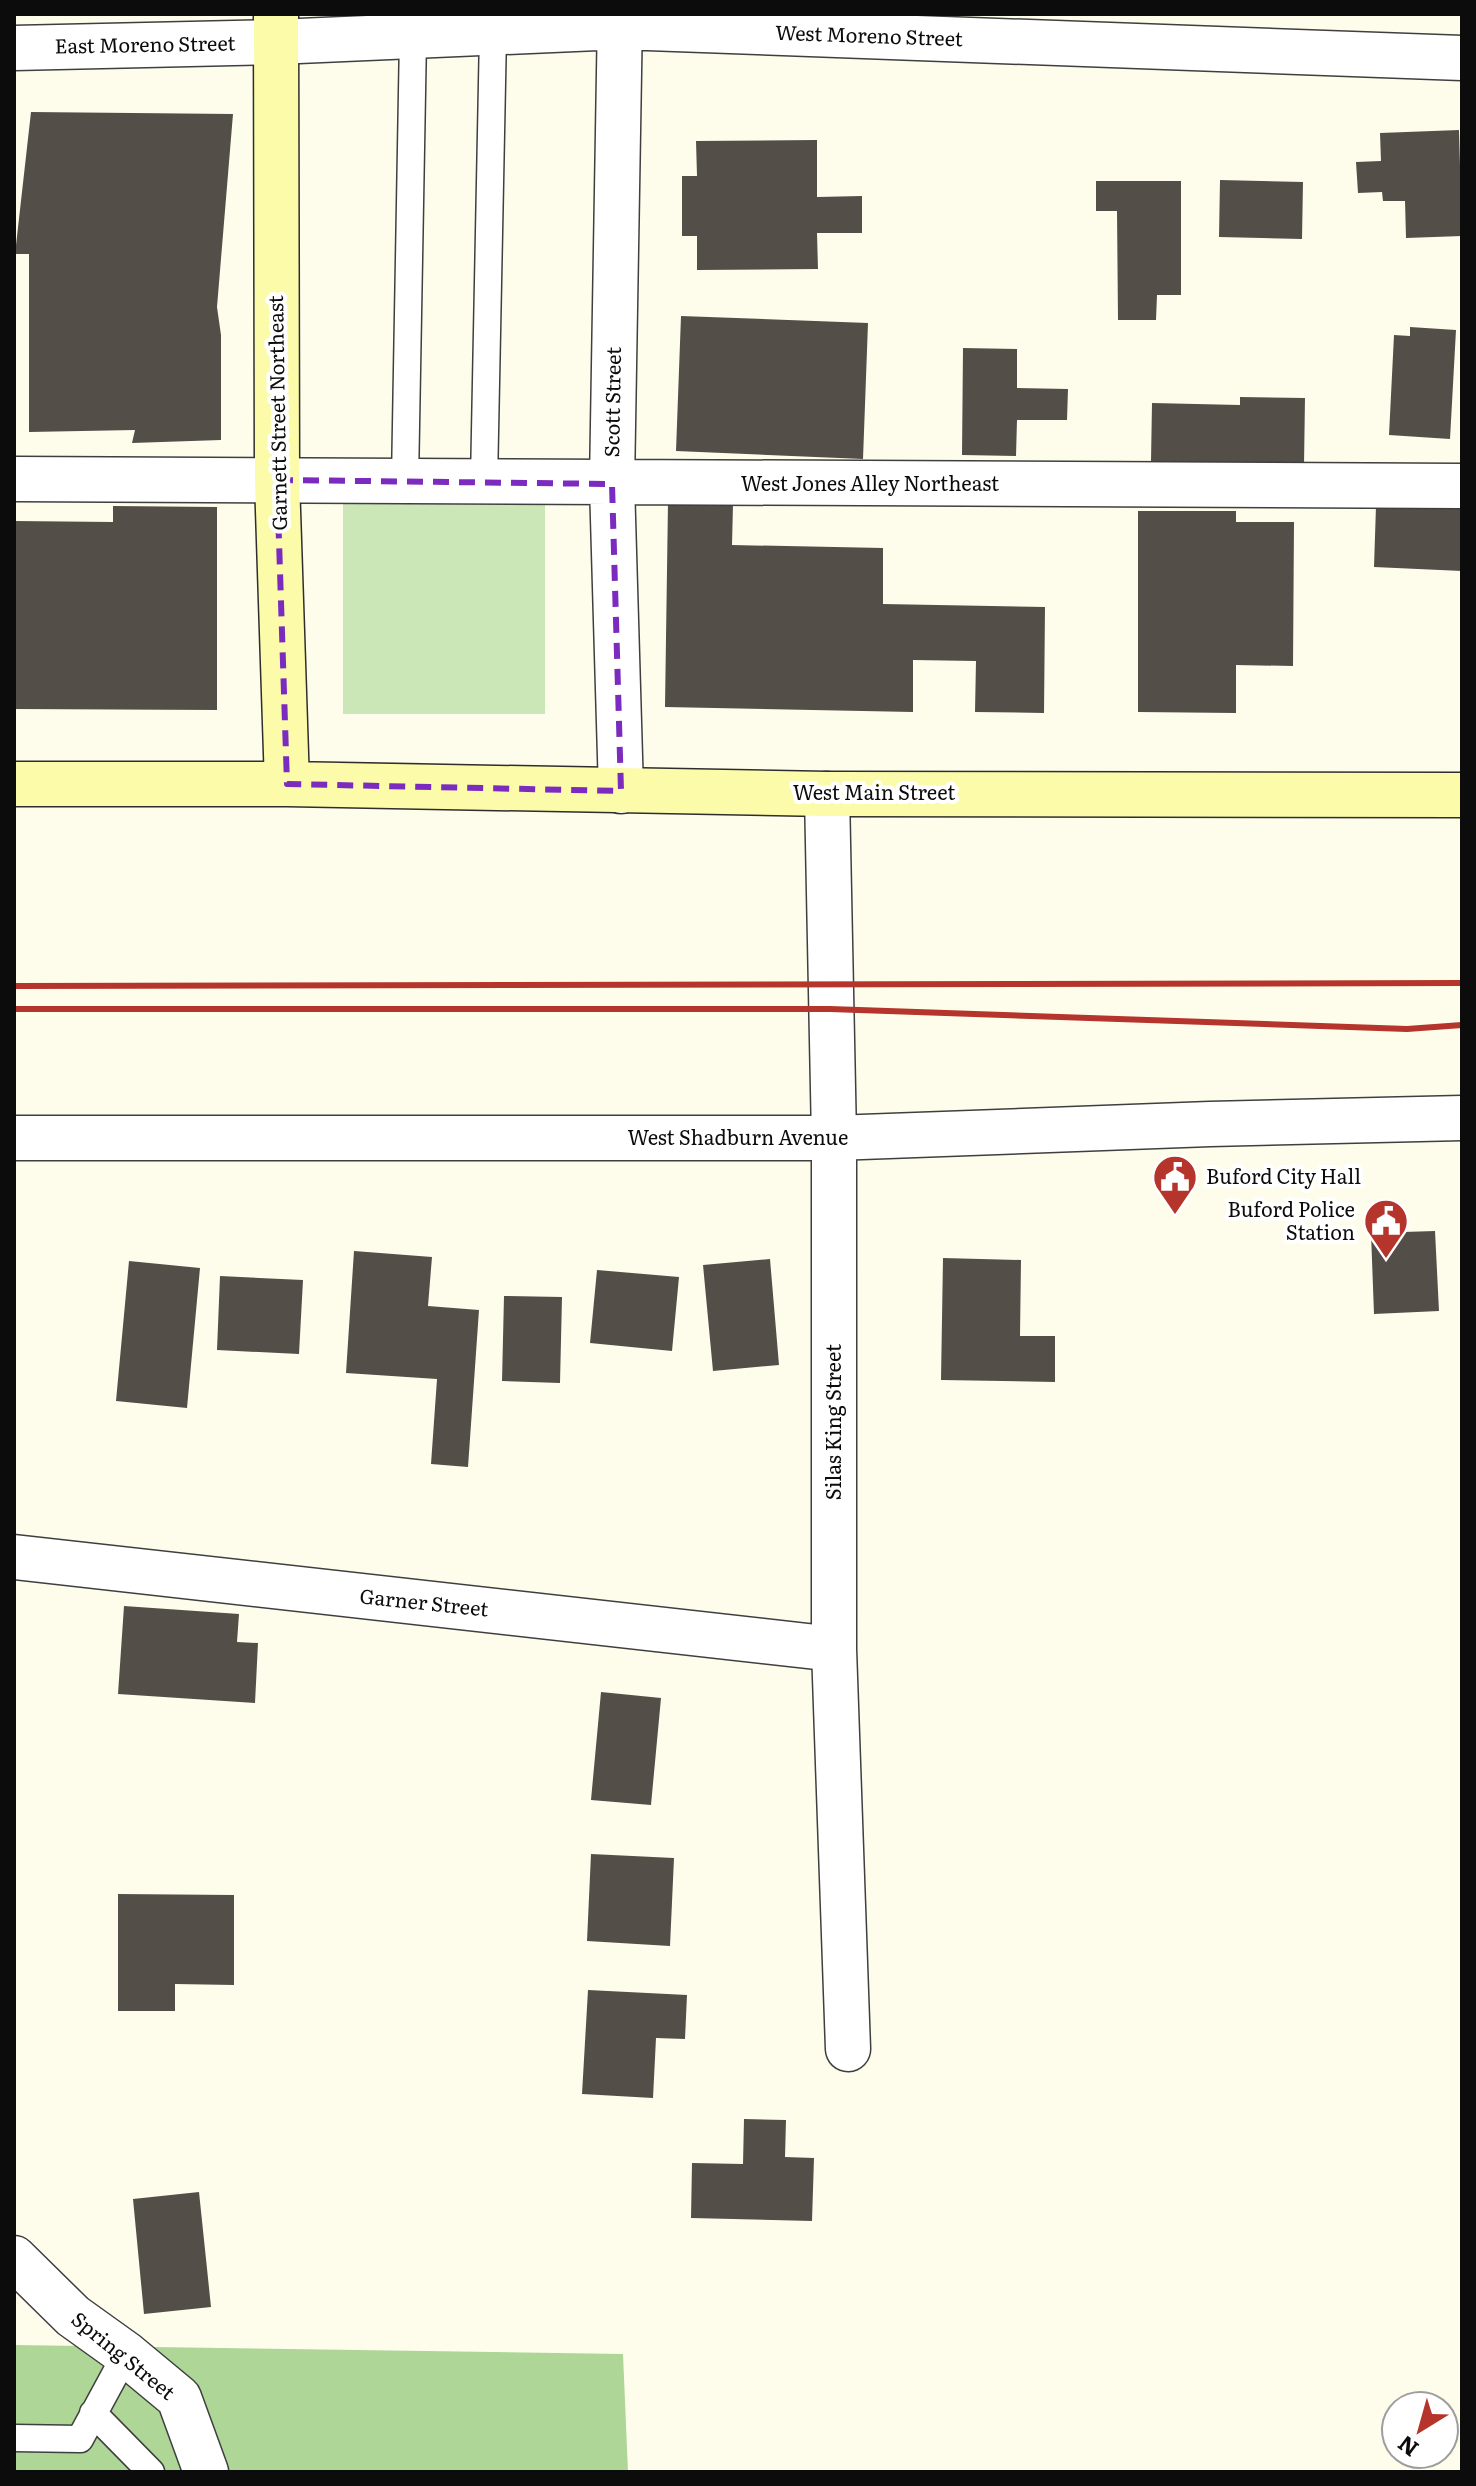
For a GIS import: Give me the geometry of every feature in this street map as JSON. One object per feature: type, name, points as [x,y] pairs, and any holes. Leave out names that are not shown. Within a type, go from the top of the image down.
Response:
[{"type":"street","name":"West Moreno Street","points":[[276,28],[413,37],[493,33],[620,20],[1462,58]]},
{"type":"street","name":"Scott Street","points":[[620,20],[612,484],[621,791]]},
{"type":"street","name":"East Moreno Street","points":[[14,48],[276,28]]},
{"type":"street","name":"Garnett Street Northeast","points":[[276,28],[277,480],[287,784]]},
{"type":"street","name":"West Jones Alley Northeast","points":[[14,479],[1462,486]]},
{"type":"street","name":"West Main Street","points":[[14,784],[287,784],[827,794],[1462,795]]},
{"type":"street","name":"Silas King Street","points":[[827,794],[834,1138],[834,1649],[848,2049]]},
{"type":"street","name":"West Shadburn Avenue","points":[[14,1138],[834,1138],[1462,1118]]},
{"type":"street","name":"Garner Street","points":[[14,1557],[834,1649]]},
{"type":"street","name":"Spring Street","points":[[14,2258],[73,2316],[179,2398],[202,2471]]},
{"type":"lane","points":[[484,482],[493,33]]},
{"type":"lane","points":[[405,481],[413,37]]},
{"type":"lane","points":[[14,2438],[80,2439],[126,2354]]},
{"type":"lane","points":[[93,2413],[151,2472]]},
{"type":"highlighted area","points":[[277,480],[612,484],[621,791],[287,784]]},
{"type":"green space","points":[[343,503],[545,505],[545,714],[343,714]]},
{"type":"green space","points":[[14,2345],[623,2354],[628,2472],[14,2472]]},
{"type":"building","points":[[31,112],[233,114],[217,307],[221,335],[221,440],[132,443],[135,430],[29,432],[29,254],[15,254]]},
{"type":"building","points":[[1459,130],[1462,236],[1406,238],[1405,201],[1383,201],[1382,192],[1358,193],[1356,162],[1381,161],[1380,133]]},
{"type":"building","points":[[817,140],[817,197],[862,196],[862,233],[817,233],[818,269],[697,270],[697,236],[682,236],[682,176],[697,176],[696,141]]},
{"type":"building","points":[[1220,180],[1303,182],[1302,239],[1219,237]]},
{"type":"building","points":[[1096,181],[1181,181],[1181,295],[1157,295],[1156,320],[1118,320],[1117,211],[1096,211]]},
{"type":"building","points":[[681,316],[868,323],[863,459],[676,451]]},
{"type":"building","points":[[1410,327],[1456,330],[1450,439],[1389,435],[1394,335],[1410,336]]},
{"type":"building","points":[[963,348],[1017,349],[1017,388],[1068,389],[1067,420],[1017,420],[1016,456],[962,455]]},
{"type":"building","points":[[1240,397],[1305,398],[1304,465],[1151,461],[1152,403],[1240,405]]},
{"type":"building","points":[[668,502],[733,504],[732,545],[883,548],[883,604],[1045,607],[1044,713],[975,712],[976,661],[913,660],[913,712],[665,707]]},
{"type":"building","points":[[113,506],[217,507],[217,710],[14,709],[14,521],[113,522]]},
{"type":"building","points":[[1376,506],[1462,509],[1462,571],[1374,567]]},
{"type":"building","points":[[1138,511],[1236,511],[1236,522],[1294,522],[1293,666],[1236,665],[1236,713],[1138,712]]},
{"type":"building","points":[[1435,1231],[1439,1311],[1374,1314],[1371,1233]]},
{"type":"building","points":[[354,1251],[432,1257],[428,1306],[479,1310],[468,1467],[431,1464],[437,1379],[346,1373]]},
{"type":"building","points":[[943,1258],[1021,1260],[1020,1336],[1055,1336],[1055,1382],[941,1380]]},
{"type":"building","points":[[770,1259],[779,1365],[713,1371],[703,1265]]},
{"type":"building","points":[[129,1261],[200,1268],[187,1408],[116,1401]]},
{"type":"building","points":[[597,1270],[679,1277],[672,1351],[590,1343]]},
{"type":"building","points":[[220,1276],[303,1280],[299,1354],[217,1350]]},
{"type":"building","points":[[504,1296],[562,1297],[560,1383],[502,1381]]},
{"type":"building","points":[[124,1606],[239,1614],[237,1642],[258,1643],[255,1703],[118,1694]]},
{"type":"building","points":[[601,1692],[661,1698],[651,1805],[591,1800]]},
{"type":"building","points":[[591,1854],[674,1858],[670,1946],[587,1941]]},
{"type":"building","points":[[118,1894],[234,1895],[234,1985],[175,1984],[175,2011],[118,2011]]},
{"type":"building","points":[[588,1990],[687,1995],[685,2039],[656,2038],[653,2098],[582,2094]]},
{"type":"building","points":[[744,2119],[786,2120],[785,2157],[814,2158],[812,2221],[691,2218],[692,2163],[743,2164]]},
{"type":"building","points":[[199,2192],[211,2307],[144,2314],[133,2199]]},
{"type":"railway","points":[[14,986],[1462,983]]},
{"type":"railway","points":[[14,1009],[830,1009],[1407,1029],[1462,1025]]},
{"type":"place","name":"Buford City Hall","points":[[1175,1216]]},
{"type":"place","name":"Buford Police Station","points":[[1386,1260]]}]
